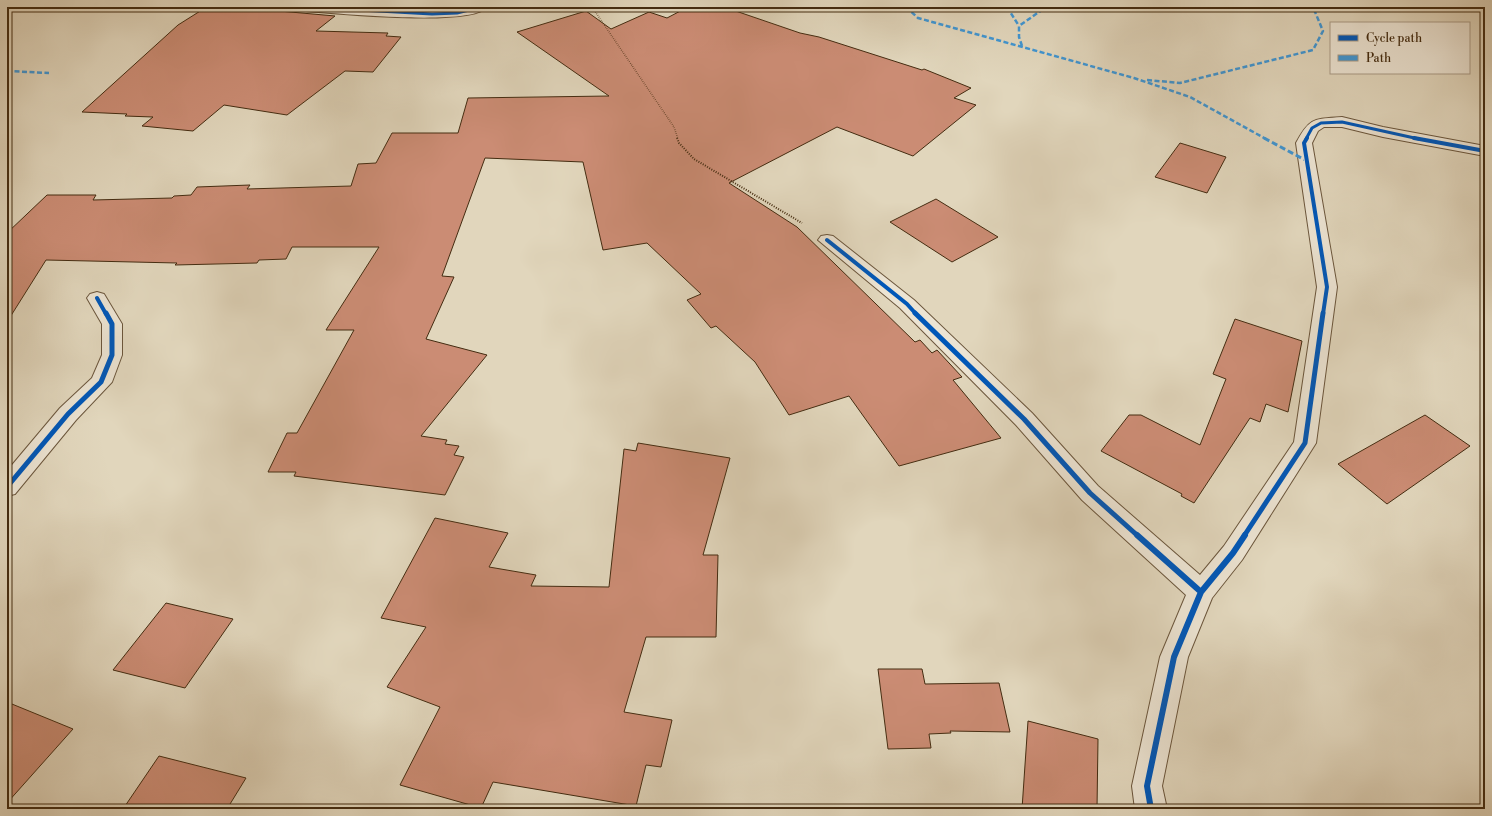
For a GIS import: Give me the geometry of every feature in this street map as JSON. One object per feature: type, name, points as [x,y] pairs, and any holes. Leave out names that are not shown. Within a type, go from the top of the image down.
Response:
[{"type":"street","points":[[306,7],[453,14],[467,12],[481,7]]},
{"type":"street","points":[[1151,809],[1147,786],[1174,657],[1201,592],[1233,553],[1305,443],[1327,287],[1304,143],[1312,128],[1321,124],[1342,122],[1383,132],[1485,151]]},
{"type":"street","points":[[827,240],[907,304],[1024,419],[1090,493],[1201,592]]},
{"type":"street","points":[[7,487],[68,414],[101,382],[112,355],[112,324],[97,298]]},
{"type":"path","points":[[592,7],[674,127],[679,143],[694,159],[775,206],[827,240]]},
{"type":"building","points":[[688,7],[724,7],[800,33],[819,37],[922,70],[924,69],[971,88],[954,98],[976,105],[913,156],[837,127],[729,183],[797,227],[915,342],[920,340],[932,353],[937,350],[962,377],[953,380],[1001,438],[899,466],[849,396],[789,415],[755,362],[716,326],[711,328],[687,300],[701,294],[647,243],[603,250],[583,162],[485,158],[442,276],[454,277],[426,339],[487,355],[421,436],[447,440],[445,444],[459,446],[454,455],[464,457],[445,495],[294,476],[296,472],[268,472],[287,433],[297,433],[354,330],[326,330],[379,247],[292,247],[286,259],[259,260],[257,263],[175,265],[177,263],[46,260],[7,322],[7,233],[47,195],[96,195],[93,200],[172,198],[174,196],[191,195],[197,187],[250,185],[247,189],[351,186],[358,164],[376,163],[392,133],[458,133],[468,98],[609,96],[517,32],[586,11],[611,29],[649,12],[667,18]]},
{"type":"building","points":[[205,8],[268,10],[335,16],[316,31],[388,33],[386,36],[401,37],[373,72],[345,71],[287,115],[224,105],[193,131],[142,126],[153,117],[82,112],[178,25]]},
{"type":"building","points":[[1180,143],[1226,157],[1207,193],[1155,177]]},
{"type":"building","points":[[936,199],[998,237],[952,262],[890,222]]},
{"type":"building","points":[[1235,319],[1302,341],[1288,412],[1266,404],[1260,422],[1250,418],[1194,503],[1181,496],[1182,494],[1101,451],[1129,415],[1141,415],[1200,445],[1226,379],[1213,374]]},
{"type":"building","points":[[1425,415],[1470,446],[1387,504],[1338,464]]},
{"type":"building","points":[[638,443],[730,458],[703,555],[718,555],[716,637],[646,637],[624,712],[672,720],[661,767],[646,765],[636,806],[493,782],[481,808],[400,785],[440,707],[387,687],[426,627],[381,618],[435,518],[508,533],[489,567],[536,575],[531,586],[609,587],[624,449],[636,451]]},
{"type":"building","points":[[166,603],[233,619],[185,688],[113,670]]},
{"type":"building","points":[[878,669],[922,669],[925,684],[999,683],[1010,732],[950,731],[951,733],[929,734],[931,748],[888,749]]},
{"type":"building","points":[[7,702],[73,729],[7,803]]},
{"type":"building","points":[[1028,721],[1098,739],[1097,809],[1022,809]]},
{"type":"building","points":[[159,756],[246,778],[227,809],[123,809]]},
{"type":"marked path","points":[[906,7],[918,18],[1134,78],[1190,97],[1307,161]]},
{"type":"marked path","points":[[1007,7],[1019,26]]},
{"type":"marked path","points":[[1022,46],[1019,37],[1019,26],[1046,7]]},
{"type":"marked path","points":[[1147,80],[1180,83],[1313,50],[1323,31],[1313,7]]},
{"type":"marked path","points":[[7,71],[49,73]]},
{"type":"cycle path","points":[[306,7],[408,14],[457,13],[481,7]]},
{"type":"cycle path","points":[[1151,809],[1147,786],[1174,657],[1201,592],[1233,553],[1305,443],[1327,287],[1304,143],[1312,128],[1321,123],[1342,122],[1383,132],[1485,151]]},
{"type":"cycle path","points":[[827,240],[907,304],[1024,419],[1090,493],[1201,592]]},
{"type":"cycle path","points":[[7,487],[68,414],[101,382],[112,355],[112,324],[97,298]]}]
